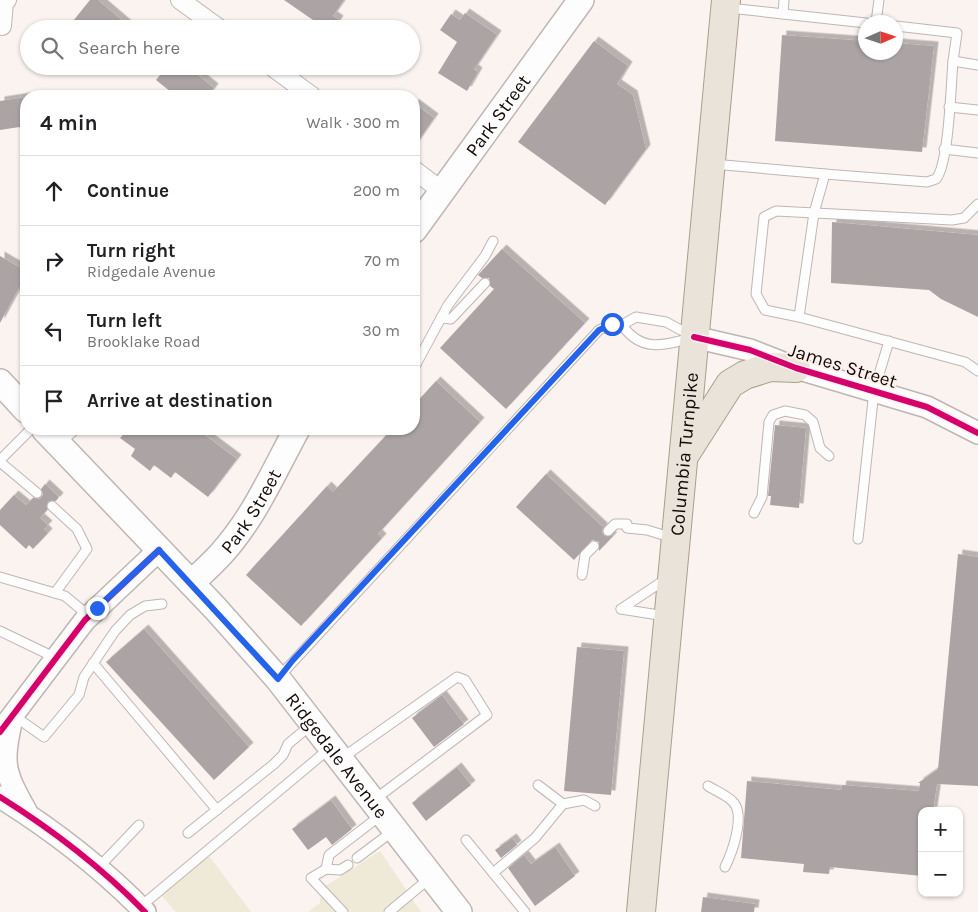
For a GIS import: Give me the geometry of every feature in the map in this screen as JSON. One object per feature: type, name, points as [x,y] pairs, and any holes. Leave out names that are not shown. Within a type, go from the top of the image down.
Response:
[{"type":"main road","name":"Park Street","points":[[420,221],[581,0]]},
{"type":"main road","name":"Columbia Turnpike","points":[[643,911],[672,574],[726,4]]},
{"type":"main road","points":[[684,456],[730,384],[745,375],[770,368],[796,368]]},
{"type":"main road","points":[[1,385],[20,404]]},
{"type":"main road","name":"Ridgedale Avenue","points":[[60,435],[159,550],[278,679],[337,752],[459,912]]},
{"type":"main road","name":"Park Street","points":[[191,583],[222,554],[235,537],[256,506],[294,435]]},
{"type":"street","points":[[2,26],[4,2],[7,0]]},
{"type":"street","points":[[180,0],[208,20]]},
{"type":"street","points":[[283,75],[304,90]]},
{"type":"street","points":[[420,174],[442,190]]},
{"type":"street","name":"James Street","points":[[694,337],[750,350],[796,368],[927,407],[978,433]]},
{"type":"street","points":[[0,732],[90,616],[159,550]]},
{"type":"street","points":[[13,715],[5,751],[5,766],[9,780],[26,812]]},
{"type":"street","points":[[0,797],[26,812],[65,839],[99,867],[143,910]]},
{"type":"street","points":[[0,810],[26,812]]},
{"type":"lane","points":[[783,14],[784,0]]},
{"type":"lane","points":[[877,15],[879,0]]},
{"type":"lane","points":[[726,4],[783,14],[858,22]]},
{"type":"lane","points":[[710,164],[932,181],[940,172],[944,149],[957,33],[903,27]]},
{"type":"lane","points":[[954,61],[978,65]]},
{"type":"lane","points":[[949,108],[978,110]]},
{"type":"lane","points":[[944,149],[978,153]]},
{"type":"lane","points":[[800,317],[814,214],[825,174]]},
{"type":"lane","points":[[978,204],[964,218],[952,220],[837,212],[814,214],[776,211],[764,217],[756,294],[765,310],[800,317],[965,362],[978,371]]},
{"type":"lane","points":[[420,357],[448,304],[486,256],[493,241]]},
{"type":"lane","points":[[441,318],[452,319],[486,283]]},
{"type":"lane","points":[[278,679],[293,660],[599,330],[612,324],[622,324],[636,317],[666,322],[694,337]]},
{"type":"lane","points":[[622,324],[629,335],[642,342],[661,346],[694,337]]},
{"type":"lane","points":[[858,539],[874,391],[889,341]]},
{"type":"lane","points":[[754,513],[762,498],[768,422],[773,415],[785,412],[805,415],[812,422],[820,448],[829,456]]},
{"type":"lane","points":[[24,435],[0,461],[37,493]]},
{"type":"lane","points":[[52,506],[77,529],[87,549],[54,593]]},
{"type":"lane","points":[[608,531],[615,524],[647,530],[676,539]]},
{"type":"lane","points":[[582,575],[585,555],[594,546]]},
{"type":"lane","points":[[669,617],[621,609],[672,574]]},
{"type":"lane","points":[[0,577],[65,596],[90,616]]},
{"type":"lane","points":[[13,715],[44,737],[79,694],[84,677],[115,631],[130,615],[145,606],[162,604]]},
{"type":"lane","points":[[0,631],[56,658]]},
{"type":"lane","points":[[93,663],[217,810]]},
{"type":"lane","points":[[143,910],[337,752],[457,677],[465,680],[487,715],[385,814],[329,855],[326,869]]},
{"type":"lane","points":[[188,832],[283,755],[288,744],[314,723]]},
{"type":"lane","points":[[538,785],[562,804]]},
{"type":"lane","points":[[708,786],[734,801],[737,807],[734,849],[725,867]]},
{"type":"lane","points":[[493,873],[535,838],[562,804],[584,800],[595,806]]},
{"type":"lane","points":[[357,858],[385,814]]},
{"type":"lane","points":[[99,867],[139,825]]},
{"type":"lane","points":[[466,840],[525,912]]},
{"type":"lane","points":[[343,912],[312,878],[326,869],[340,870],[348,865]]},
{"type":"lane","points":[[389,912],[432,876]]},
{"type":"shaded area","points":[[380,851],[421,912],[308,912],[320,903],[321,889]]},
{"type":"shaded area","points":[[209,856],[251,912],[176,912],[161,895]]},
{"type":"building","points":[[90,0],[98,0],[121,20],[74,20]]},
{"type":"building","points":[[284,0],[344,0],[333,16],[339,20],[313,20]]},
{"type":"building","points":[[465,13],[497,35],[474,69],[478,72],[467,91],[438,73],[457,42],[440,30],[451,14],[460,20]]},
{"type":"building","points":[[782,35],[858,40],[858,60],[903,60],[903,44],[934,46],[922,152],[775,141]]},
{"type":"building","points":[[594,41],[628,66],[617,84],[633,95],[646,149],[605,205],[518,142]]},
{"type":"building","points":[[160,75],[198,75],[214,88],[212,90],[168,90],[156,80]]},
{"type":"building","points":[[20,98],[20,127],[0,130],[0,101]]},
{"type":"building","points":[[420,108],[434,118],[420,138]]},
{"type":"building","points":[[832,222],[978,235],[978,317],[941,299],[929,290],[831,283]]},
{"type":"building","points":[[502,249],[585,323],[506,409],[440,348],[494,289],[490,286],[489,278],[482,278],[478,275]]},
{"type":"building","points":[[0,256],[20,268],[20,286],[0,323]]},
{"type":"building","points":[[436,381],[480,422],[378,534],[382,538],[301,626],[246,575],[327,486],[333,492],[386,435],[420,435],[420,398]]},
{"type":"building","points":[[775,425],[806,428],[799,508],[770,505],[771,496],[768,496]]},
{"type":"building","points":[[123,435],[205,435],[237,459],[208,497],[175,472],[171,478],[154,465],[150,471],[131,456],[135,449],[120,438]]},
{"type":"building","points":[[546,474],[603,527],[602,532],[604,536],[613,536],[599,551],[599,542],[592,540],[574,560],[516,507]]},
{"type":"building","points":[[45,484],[59,497],[56,501],[48,501],[47,510],[40,518],[48,525],[44,529],[48,533],[33,549],[29,545],[26,549],[0,525],[0,510],[14,495],[26,505],[33,498],[40,499],[43,495],[41,489]]},
{"type":"building","points":[[958,554],[978,557],[978,786],[937,784],[934,807],[918,807],[918,876],[830,867],[829,874],[803,872],[804,864],[741,858],[747,781],[841,790],[842,785],[919,791],[920,783],[918,783],[938,769]]},
{"type":"building","points":[[144,629],[249,747],[214,780],[106,662]]},
{"type":"building","points":[[577,647],[624,651],[611,795],[564,791]]},
{"type":"building","points":[[442,695],[464,724],[434,747],[412,718]]},
{"type":"building","points":[[457,767],[471,785],[426,821],[412,803]]},
{"type":"building","points":[[331,800],[352,829],[332,845],[326,837],[308,850],[292,829]]},
{"type":"building","points":[[512,838],[517,845],[501,858],[495,850]]},
{"type":"building","points":[[555,847],[575,876],[535,906],[508,868],[524,855],[531,864]]},
{"type":"building","points":[[703,897],[755,904],[754,912],[701,912]]},
{"type":"cycle path","points":[[694,337],[750,350],[796,368],[927,407],[978,433]]},
{"type":"cycle path","points":[[0,732],[85,620],[159,550]]},
{"type":"cycle path","points":[[0,797],[76,850],[145,912]]},
{"type":"route","points":[[97,608],[159,550],[215,608],[278,679],[293,660],[424,517],[599,330],[612,324]]}]
